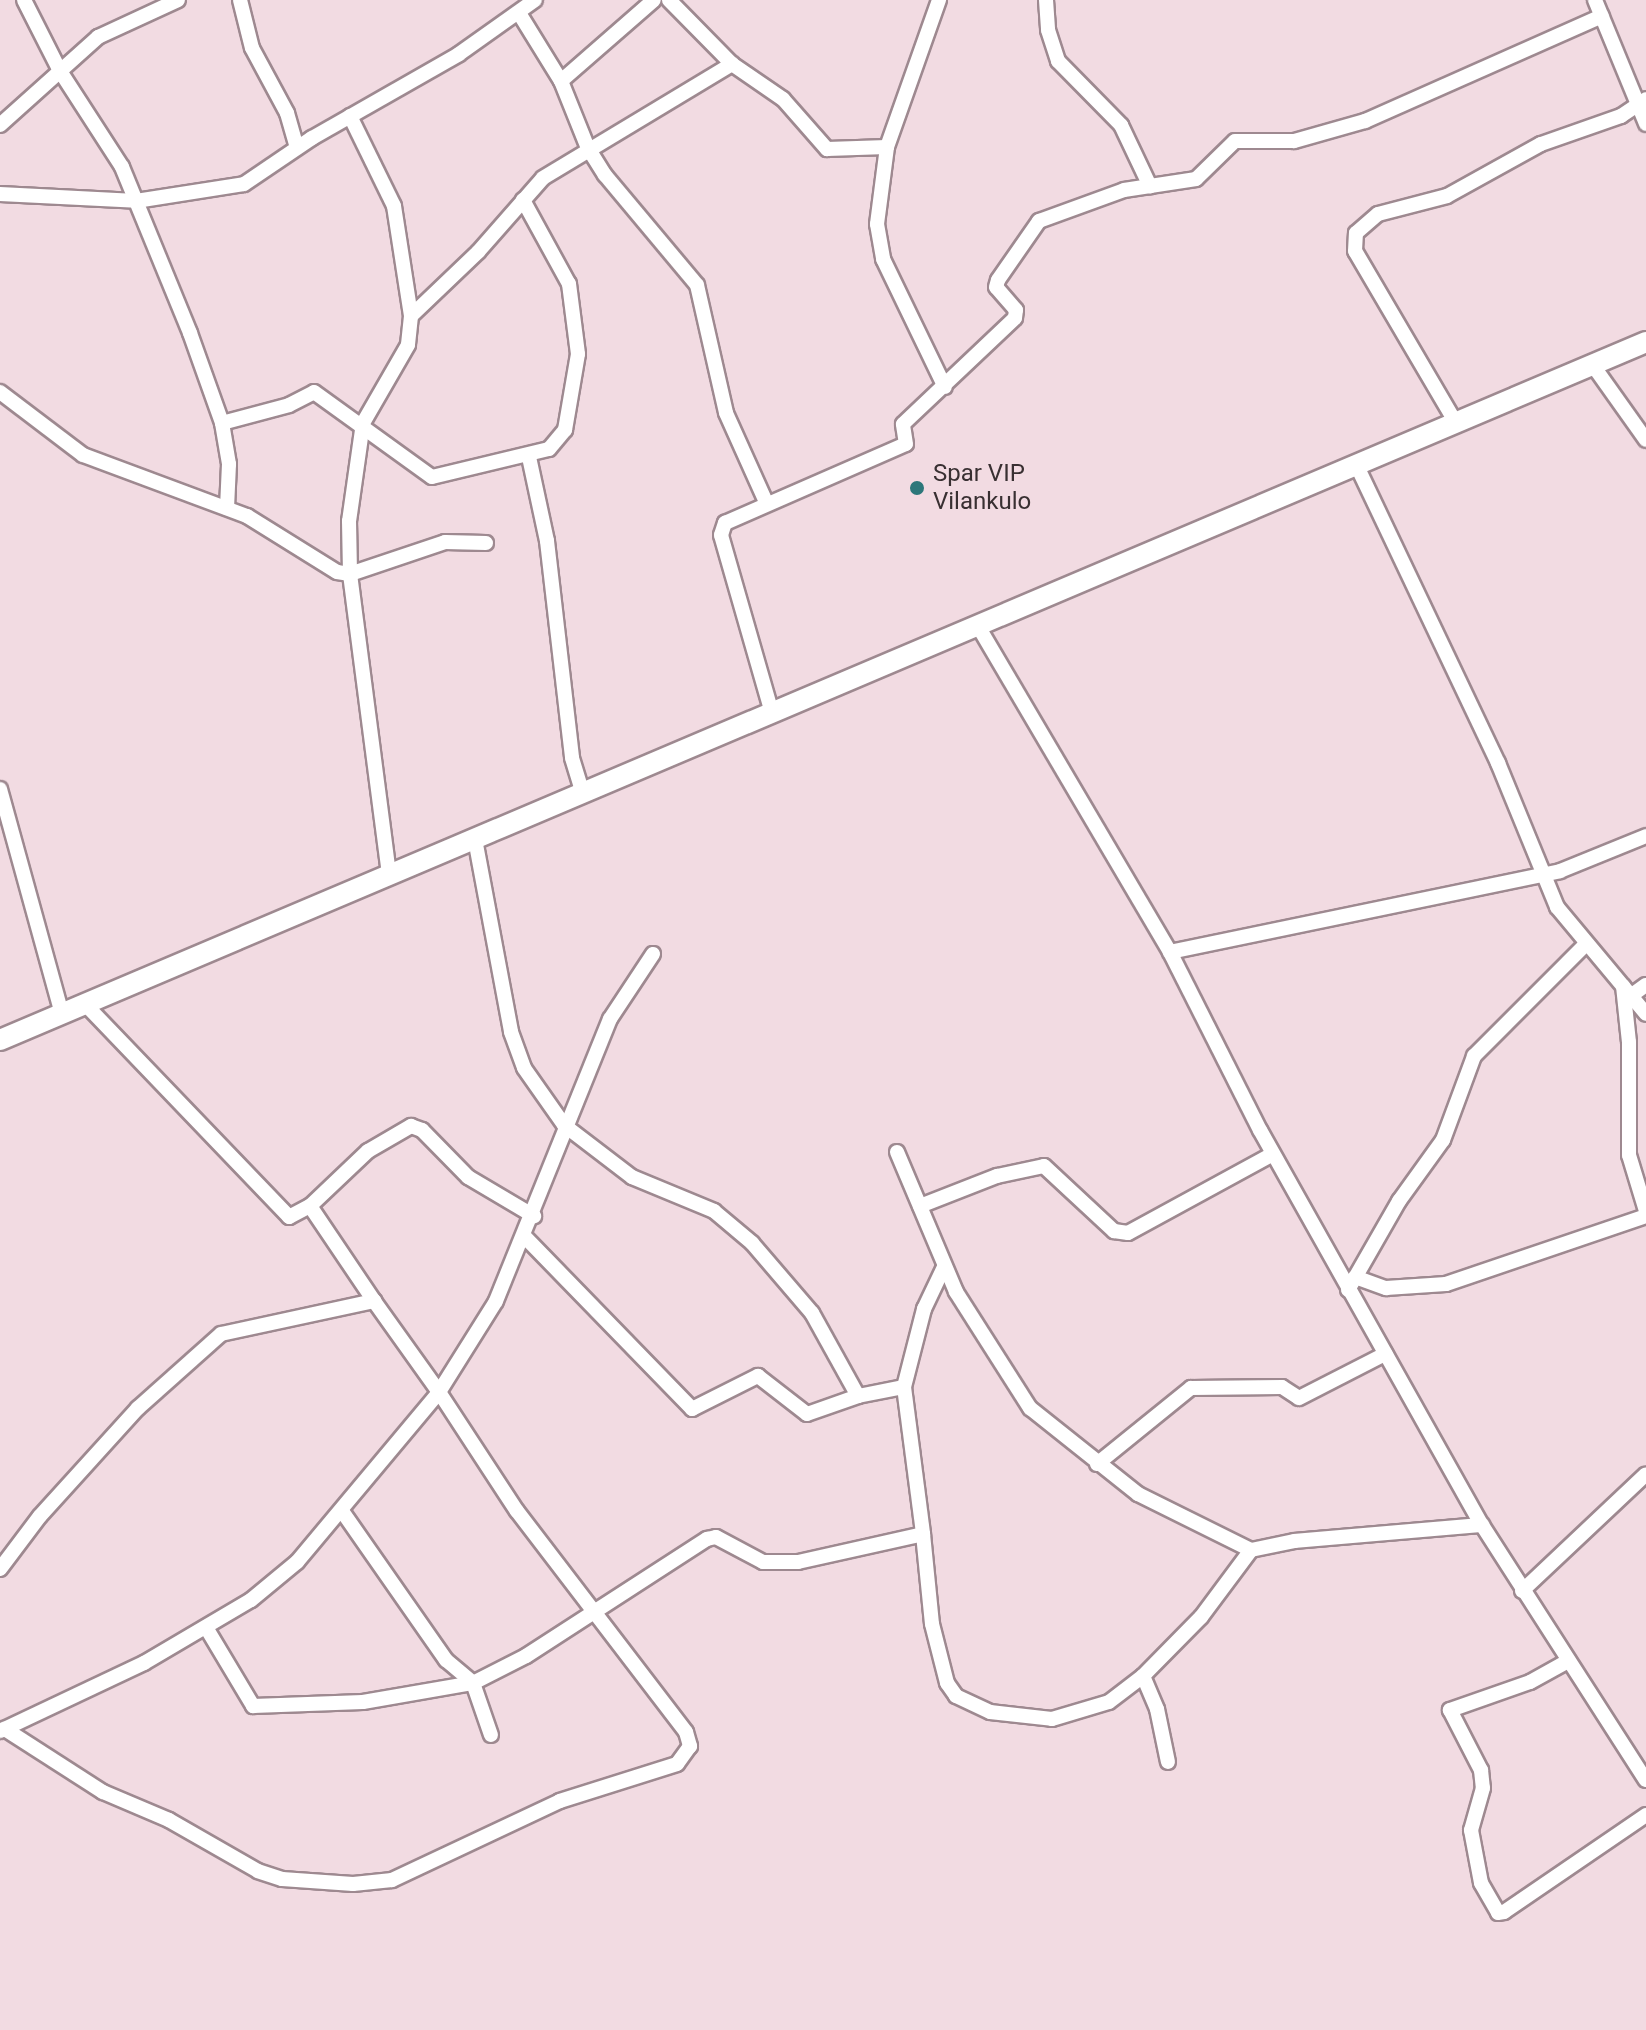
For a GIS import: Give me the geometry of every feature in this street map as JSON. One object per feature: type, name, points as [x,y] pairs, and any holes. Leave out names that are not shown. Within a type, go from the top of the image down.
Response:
[{"type":"main road","points":[[0,1040],[1646,342]]},
{"type":"street","points":[[24,0],[60,71],[109,142],[136,201],[222,423],[230,475],[227,508]]},
{"type":"street","points":[[0,125],[106,32],[178,0]]},
{"type":"street","points":[[240,0],[252,48],[283,106],[297,148]]},
{"type":"street","points":[[0,194],[136,201],[225,191],[265,174],[297,148],[519,13],[535,0]]},
{"type":"street","points":[[561,81],[654,0]]},
{"type":"street","points":[[669,0],[732,64],[777,93],[827,149],[887,147]]},
{"type":"street","points":[[939,0],[887,147],[878,193],[883,259],[945,387]]},
{"type":"street","points":[[1047,0],[1048,30],[1058,61],[1121,125],[1150,186]]},
{"type":"street","points":[[1595,0],[1642,101],[1646,124]]},
{"type":"street","points":[[519,13],[561,81],[588,148],[697,285],[726,413],[766,502]]},
{"type":"street","points":[[772,713],[721,535],[725,523],[766,502],[906,444],[903,424],[1017,315],[996,287],[1039,221],[1106,194],[1196,179],[1235,141],[1294,141],[1365,121],[1602,16]]},
{"type":"street","points":[[411,316],[543,178],[588,148],[686,95],[732,64]]},
{"type":"street","points":[[1456,423],[1355,251],[1356,233],[1378,214],[1447,196],[1541,144],[1621,116],[1642,101]]},
{"type":"street","points":[[350,116],[394,206],[411,316],[408,345],[363,423],[350,512],[350,574],[389,874]]},
{"type":"street","points":[[222,423],[289,405],[314,392],[363,423],[432,477],[529,457],[549,449],[565,430],[578,354],[569,284],[523,200]]},
{"type":"street","points":[[1592,364],[1646,440]]},
{"type":"street","points":[[0,392],[83,455],[227,508],[328,568],[350,574],[445,542],[486,543]]},
{"type":"street","points":[[529,457],[547,541],[572,758],[583,793]]},
{"type":"street","points":[[1357,466],[1498,763],[1541,871],[1567,924],[1646,1014]]},
{"type":"street","points":[[978,626],[1170,952],[1273,1154],[1352,1284],[1385,1354],[1482,1525],[1646,1780]]},
{"type":"street","points":[[0,789],[62,1014]]},
{"type":"street","points":[[1170,952],[1541,871],[1560,871],[1646,836]]},
{"type":"street","points":[[475,839],[511,1032],[524,1068],[564,1125],[632,1177],[714,1211],[752,1243],[812,1313],[858,1396]]},
{"type":"street","points":[[1352,1284],[1399,1201],[1443,1140],[1474,1056],[1585,945]]},
{"type":"street","points":[[3,1730],[207,1629],[297,1562],[342,1511],[439,1392],[496,1301],[534,1216],[564,1125],[610,1019],[653,954]]},
{"type":"street","points":[[1627,990],[1646,985]]},
{"type":"street","points":[[1352,1284],[1386,1288],[1446,1284],[1646,1213],[1629,1155],[1627,990]]},
{"type":"street","points":[[85,1004],[289,1217],[310,1206],[368,1151],[416,1126],[468,1177],[534,1216]]},
{"type":"street","points":[[897,1152],[944,1267],[1030,1408],[1097,1464],[1163,1507],[1251,1550],[1295,1541],[1482,1525]]},
{"type":"street","points":[[920,1206],[997,1176],[1044,1166],[1114,1231],[1128,1233],[1273,1154]]},
{"type":"street","points":[[3,1730],[103,1792],[183,1828],[258,1871],[282,1879],[353,1884],[392,1880],[560,1801],[677,1764],[687,1757],[690,1746],[686,1732],[592,1611],[310,1206]]},
{"type":"street","points":[[525,1237],[694,1410],[758,1376],[807,1414],[858,1396],[904,1387]]},
{"type":"street","points":[[944,1267],[924,1309],[904,1387],[932,1624],[947,1683],[956,1696],[990,1712],[1052,1719],[1109,1702],[1143,1676],[1201,1617],[1251,1550]]},
{"type":"street","points":[[0,1569],[40,1516],[138,1408],[221,1334],[374,1301]]},
{"type":"street","points":[[1097,1464],[1191,1388],[1282,1387],[1299,1398],[1385,1354]]},
{"type":"street","points":[[1522,1591],[1646,1474]]},
{"type":"street","points":[[342,1511],[446,1660],[473,1683],[491,1735]]},
{"type":"street","points":[[207,1629],[248,1702],[258,1708],[363,1702],[473,1683],[526,1656],[707,1539],[716,1537],[763,1562],[798,1562],[923,1534]]},
{"type":"street","points":[[1568,1661],[1530,1682],[1450,1710],[1481,1770],[1483,1788],[1471,1830],[1481,1883],[1498,1913],[1504,1912],[1646,1815]]},
{"type":"street","points":[[1143,1676],[1157,1709],[1168,1762]]},
{"type":"place","name":"Spar VIP Vilankulo","points":[[917,488]]}]
